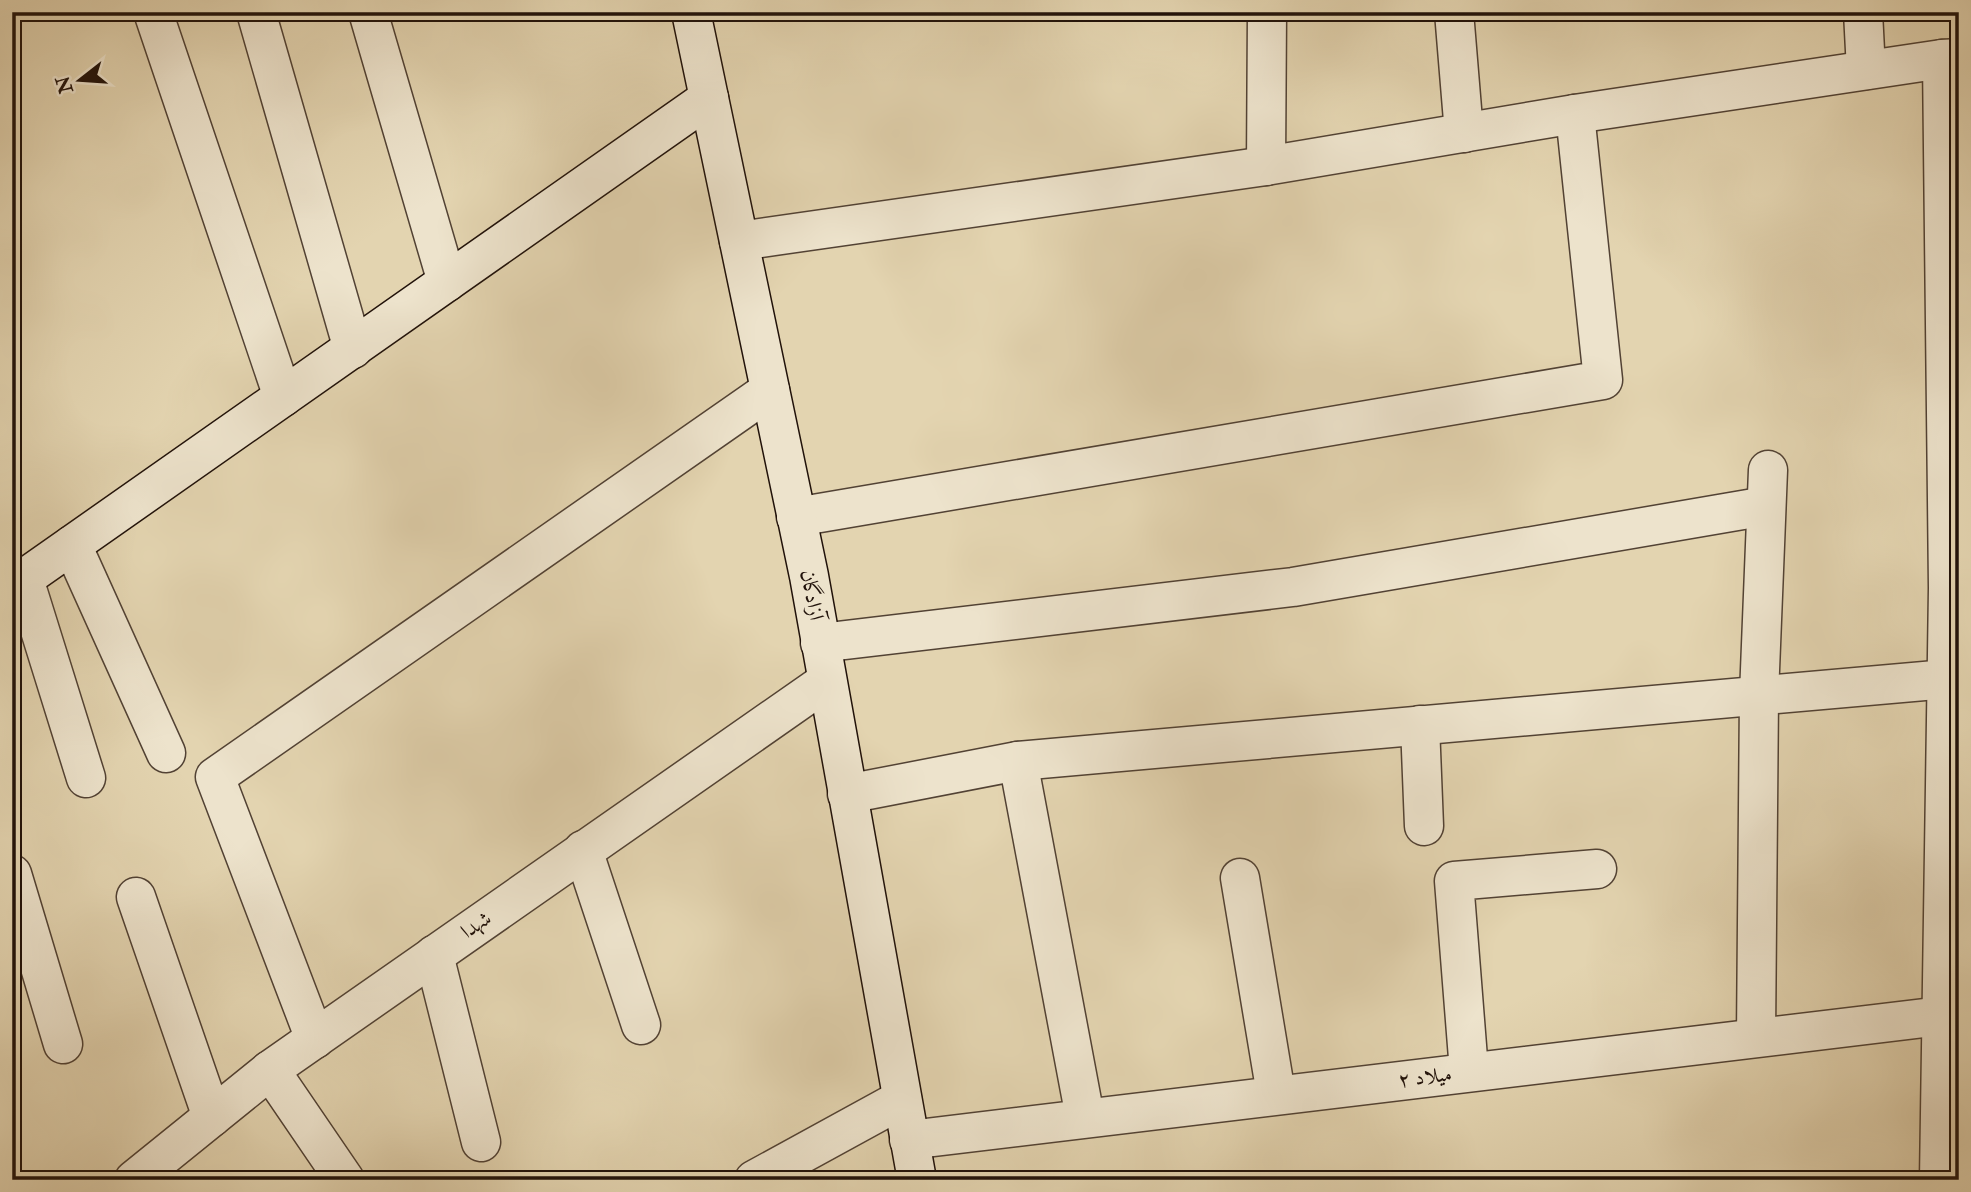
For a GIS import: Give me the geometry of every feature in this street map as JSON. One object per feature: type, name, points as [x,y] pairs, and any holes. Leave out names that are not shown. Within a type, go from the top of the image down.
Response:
[{"type":"street","points":[[153,12],[283,397]]},
{"type":"street","points":[[256,12],[353,349]]},
{"type":"street","points":[[368,12],[447,282]]},
{"type":"street","name":"آزادگان","points":[[691,12],[821,643],[917,1180]]},
{"type":"street","points":[[1266,166],[1267,12]]},
{"type":"street","points":[[1454,12],[1464,133]]},
{"type":"street","points":[[1863,12],[1866,70]]},
{"type":"street","points":[[739,241],[1266,166],[1575,114],[1950,59],[1947,679],[1951,948],[1941,1016],[1946,1163]]},
{"type":"street","points":[[86,778],[18,583],[709,98]]},
{"type":"street","points":[[796,517],[1603,380],[1575,114]]},
{"type":"street","points":[[316,1038],[215,777],[770,390]]},
{"type":"street","points":[[821,643],[1293,587],[1767,488],[1759,695],[1756,1037]]},
{"type":"street","points":[[72,545],[166,753]]},
{"type":"street","points":[[847,794],[1018,761],[1947,679]]},
{"type":"street","name":"شهدا","points":[[155,1173],[212,1117],[270,1070],[827,681]]},
{"type":"street","points":[[1420,725],[1424,826]]},
{"type":"street","points":[[1018,761],[1085,1117]]},
{"type":"street","points":[[583,850],[641,1025]]},
{"type":"street","points":[[1469,1071],[1454,881],[1597,869]]},
{"type":"street","points":[[12,874],[64,1044]]},
{"type":"street","points":[[1240,878],[1276,1094]]},
{"type":"street","points":[[136,897],[212,1117]]},
{"type":"street","points":[[434,955],[481,1142]]},
{"type":"street","name":"میلاد ۲","points":[[909,1140],[1941,1016]]},
{"type":"street","points":[[270,1070],[345,1180]]},
{"type":"street","points":[[754,1180],[902,1099]]}]
